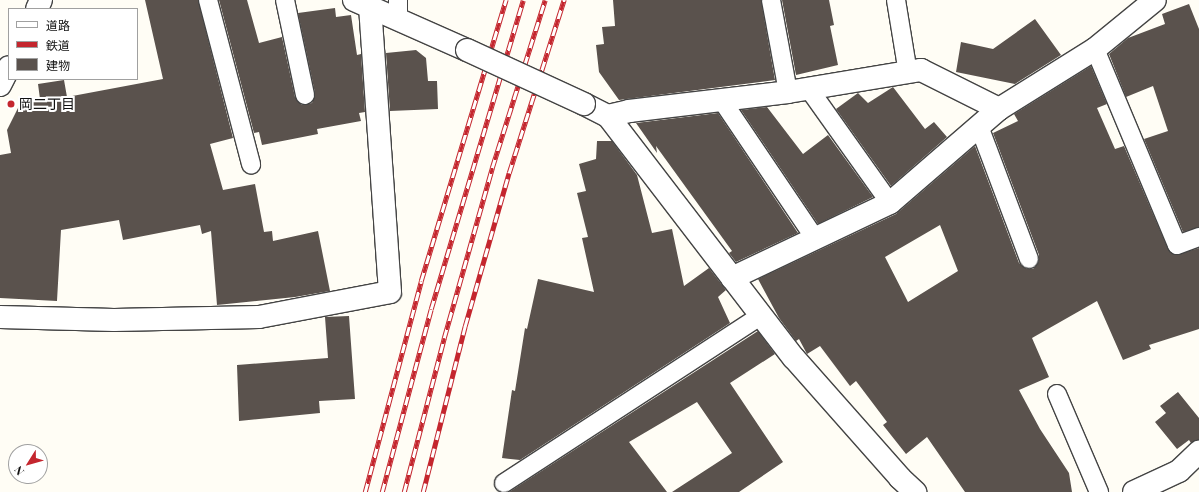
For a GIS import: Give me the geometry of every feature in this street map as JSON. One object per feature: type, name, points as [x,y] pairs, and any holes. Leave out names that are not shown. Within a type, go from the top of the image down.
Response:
[{"type":"street","points":[[732,278],[814,237],[890,203],[999,109],[1095,49],[1155,0]]},
{"type":"street","points":[[0,317],[114,320],[259,316],[390,292],[362,3],[398,9],[467,50],[608,116],[760,316],[900,478],[915,492]]},
{"type":"street","points":[[0,85],[8,69]]},
{"type":"street","points":[[608,116],[629,111],[723,102],[798,91],[921,70],[999,109]]},
{"type":"street","points":[[1134,492],[1179,471],[1199,452]]},
{"type":"lane","points":[[208,0],[251,164]]},
{"type":"lane","points":[[286,0],[305,95]]},
{"type":"lane","points":[[771,0],[798,91],[890,203]]},
{"type":"lane","points":[[896,0],[908,72]]},
{"type":"lane","points":[[1095,49],[1177,245],[1199,237]]},
{"type":"lane","points":[[723,102],[814,237]]},
{"type":"lane","points":[[979,126],[1029,260]]},
{"type":"lane","points":[[504,483],[760,316]]},
{"type":"lane","points":[[1058,394],[1099,492]]},
{"type":"building","points":[[145,0],[198,0],[233,138],[210,144],[223,190],[255,184],[264,232],[272,231],[273,241],[318,231],[330,291],[295,297],[217,305],[211,231],[202,234],[200,225],[123,240],[119,220],[61,230],[57,301],[0,298],[0,155],[11,153],[7,130],[20,104],[40,99],[38,84],[64,80],[67,97],[163,79]]},
{"type":"building","points":[[219,0],[247,0],[259,43],[282,37],[295,97],[302,105],[312,103],[315,93],[298,13],[335,8],[336,17],[351,15],[357,55],[361,54],[365,112],[359,113],[361,121],[317,129],[318,134],[262,145],[259,132],[254,133]]},
{"type":"building","points":[[613,0],[761,0],[775,80],[619,100],[599,72],[596,45],[604,44],[602,27],[615,26]]},
{"type":"building","points":[[782,0],[829,0],[834,25],[830,26],[838,65],[796,75]]},
{"type":"building","points":[[1189,4],[1199,29],[1199,227],[1183,232],[1144,139],[1168,131],[1153,86],[1126,97],[1109,54],[1128,38],[1165,24],[1162,14]]},
{"type":"building","points":[[1035,19],[1061,55],[1015,84],[956,72],[961,42],[993,49]]},
{"type":"building","points":[[416,50],[426,58],[428,81],[437,81],[438,109],[390,111],[386,53]]},
{"type":"building","points":[[1091,66],[1107,104],[1097,108],[1115,149],[1124,146],[1168,249],[1176,255],[1199,248],[1199,329],[1149,345],[1151,349],[1123,360],[1097,301],[1032,338],[1049,377],[1019,390],[1040,429],[1069,473],[1072,492],[965,492],[927,437],[906,454],[883,425],[887,422],[856,381],[850,386],[820,346],[807,354],[799,339],[796,341],[779,318],[758,279],[896,214],[975,146],[1019,263],[1027,269],[1033,269],[1039,261],[1039,255],[993,133],[1018,121],[1014,114]],"holes":[[[940,225],[958,271],[908,302],[885,257]]]},
{"type":"building","points":[[893,87],[925,129],[934,122],[947,137],[891,186],[836,109],[858,93],[868,103]]},
{"type":"building","points":[[767,107],[803,154],[828,135],[873,197],[818,224],[741,110]]},
{"type":"building","points":[[718,113],[798,233],[736,262],[729,253],[732,251],[656,146],[657,153],[636,123]]},
{"type":"building","points":[[597,141],[612,141],[637,175],[652,233],[672,229],[684,286],[709,268],[726,290],[718,297],[730,323],[520,460],[502,458],[512,390],[515,391],[525,328],[527,329],[538,279],[594,292],[582,238],[588,237],[577,193],[586,191],[579,164],[596,159]]},
{"type":"building","points":[[349,316],[355,399],[319,401],[320,413],[239,421],[237,365],[328,358],[325,317]]},
{"type":"building","points":[[758,331],[775,354],[730,383],[783,462],[739,492],[672,492],[732,453],[697,402],[629,442],[667,492],[509,492]]},
{"type":"building","points":[[1178,392],[1199,418],[1199,440],[1191,443],[1189,440],[1177,449],[1155,422],[1166,413],[1160,406]]},
{"type":"railway","points":[[365,492],[421,281],[506,0]]},
{"type":"railway","points":[[382,492],[431,309],[523,0]]},
{"type":"railway","points":[[404,492],[444,338],[492,168],[545,0]]},
{"type":"railway","points":[[423,492],[465,326],[509,173],[564,0]]},
{"type":"place","name":"岡二丁目","points":[[11,104]]}]
